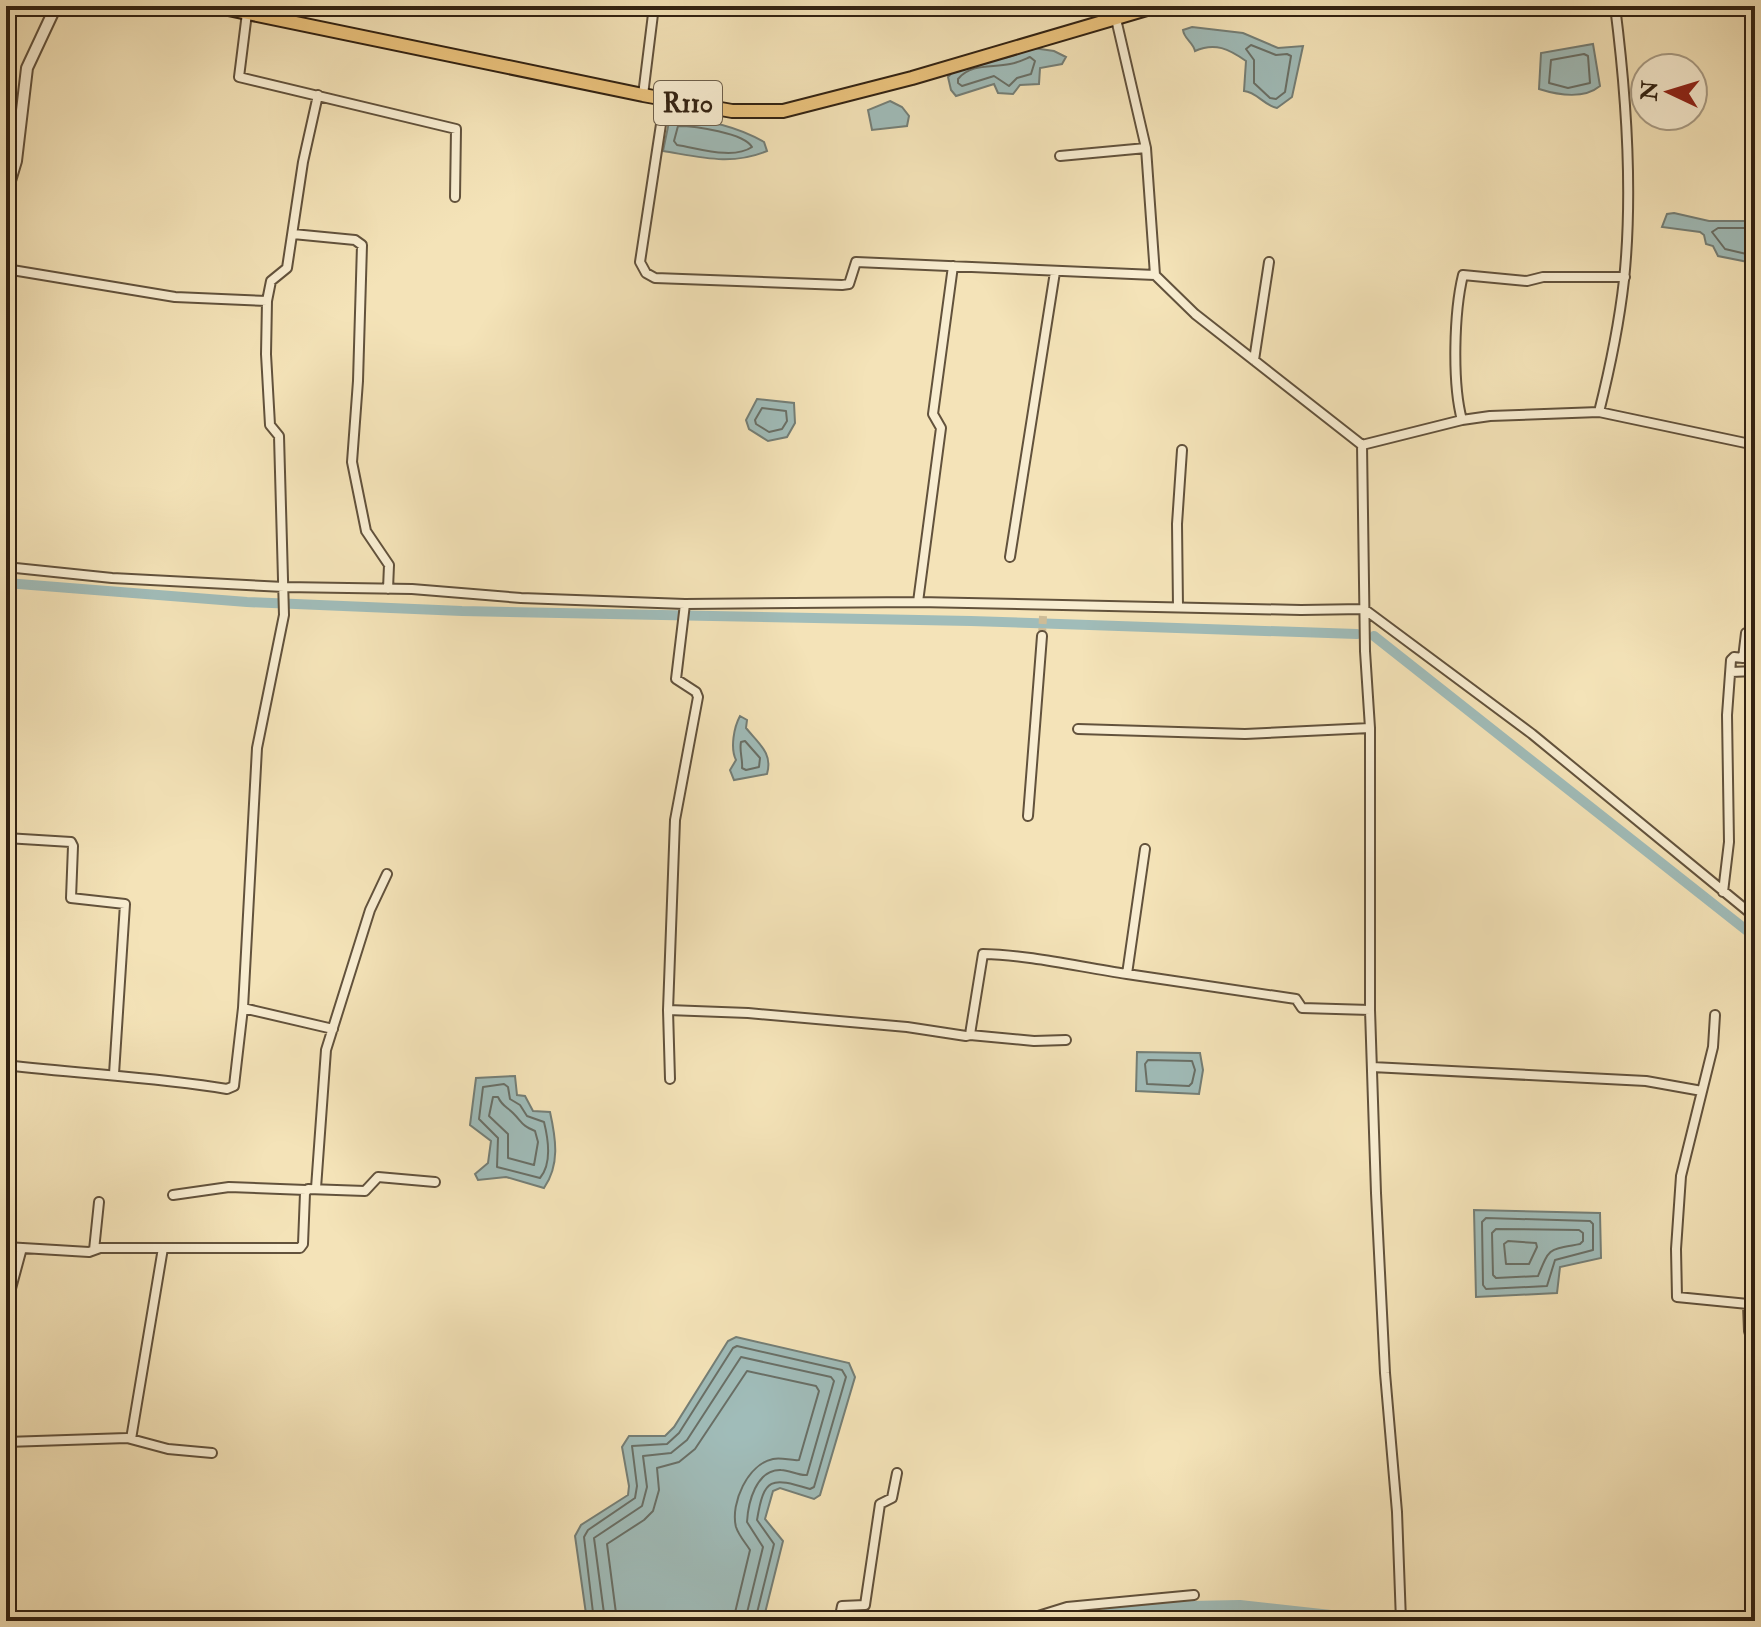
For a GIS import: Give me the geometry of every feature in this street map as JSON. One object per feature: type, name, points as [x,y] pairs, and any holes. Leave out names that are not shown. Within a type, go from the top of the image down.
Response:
[{"type":"main road","name":"R110","points":[[214,6],[732,111],[783,111],[833,100],[1157,6]]},
{"type":"street","points":[[6,194],[16,161],[27,68],[56,6]]},
{"type":"street","points":[[643,95],[654,6]]},
{"type":"street","points":[[1599,412],[1618,327],[1625,277],[1627,197],[1622,61],[1615,6]]},
{"type":"street","points":[[247,13],[239,77],[456,129],[455,197]]},
{"type":"street","points":[[1116,19],[1146,148],[1155,275],[1195,314],[1362,445]]},
{"type":"street","points":[[6,1065],[69,1073],[114,1074],[231,1089],[234,1086],[243,1008],[257,748],[284,615],[279,436],[270,425],[267,301],[271,281],[287,268],[303,162],[318,95]]},
{"type":"street","points":[[665,98],[640,262],[646,273],[655,278],[842,285],[849,284],[856,262],[1155,275]]},
{"type":"street","points":[[1060,156],[1146,148]]},
{"type":"street","points":[[293,234],[355,240],[362,245],[352,462],[366,531],[389,565],[388,589]]},
{"type":"street","points":[[1254,360],[1269,262]]},
{"type":"street","points":[[918,602],[941,428],[933,414],[953,266]]},
{"type":"street","points":[[6,269],[175,297],[267,301]]},
{"type":"street","points":[[1010,557],[1055,272]]},
{"type":"street","points":[[1462,420],[1455,392],[1463,275],[1527,281],[1539,277],[1625,277]]},
{"type":"street","points":[[1362,445],[1490,416],[1599,412],[1755,445]]},
{"type":"street","points":[[1362,445],[1365,651],[1370,728],[1370,1010],[1385,1373],[1394,1466],[1401,1621]]},
{"type":"street","points":[[1178,607],[1177,524],[1182,450]]},
{"type":"street","points":[[6,567],[284,592],[388,589],[684,608],[918,602],[1364,609],[1532,734],[1755,917]]},
{"type":"street","points":[[1043,616],[1044,606]]},
{"type":"street","points":[[670,1079],[668,1010],[675,820],[698,697],[696,692],[676,679],[684,608]]},
{"type":"street","points":[[1723,892],[1729,842],[1727,715],[1732,658],[1743,658],[1746,633],[1755,633]]},
{"type":"street","points":[[1028,816],[1042,636]]},
{"type":"street","points":[[1731,672],[1755,671]]},
{"type":"street","points":[[1078,729],[1245,734],[1370,728]]},
{"type":"street","points":[[6,838],[71,842],[71,898],[125,904],[114,1074]]},
{"type":"street","points":[[1127,974],[1145,849]]},
{"type":"street","points":[[316,1188],[326,1050],[370,910],[387,874]]},
{"type":"street","points":[[970,1035],[983,954],[1050,959],[1078,967],[1296,999],[1302,1008],[1370,1010]]},
{"type":"street","points":[[243,1008],[333,1029]]},
{"type":"street","points":[[668,1010],[748,1013],[1034,1041],[1066,1040]]},
{"type":"street","points":[[1715,1015],[1713,1047],[1681,1176],[1676,1249],[1677,1297],[1748,1304],[1749,1331],[1755,1350]]},
{"type":"street","points":[[1372,1067],[1646,1081],[1702,1091]]},
{"type":"street","points":[[173,1195],[229,1187],[365,1191],[378,1177],[435,1182]]},
{"type":"street","points":[[6,1247],[89,1252],[100,1248],[300,1248],[303,1244],[306,1190]]},
{"type":"street","points":[[94,1250],[99,1202]]},
{"type":"street","points":[[6,1307],[22,1248]]},
{"type":"street","points":[[131,1439],[163,1248]]},
{"type":"street","points":[[6,1442],[131,1439],[168,1449],[212,1453]]},
{"type":"street","points":[[839,1621],[842,1606],[865,1605],[880,1504],[892,1498],[897,1473]]},
{"type":"street","points":[[1022,1621],[1067,1607],[1194,1595]]},
{"type":"water","points":[[1192,27],[1243,33],[1278,48],[1303,46],[1292,97],[1277,108],[1244,91],[1246,61],[1222,48],[1209,47],[1195,51],[1183,30]]},
{"type":"water","points":[[1593,44],[1600,86],[1578,95],[1539,89],[1541,53]]},
{"type":"water","points":[[1033,48],[1054,51],[1066,57],[1062,64],[1040,68],[1039,84],[1020,85],[1013,94],[998,93],[994,84],[956,96],[951,90],[948,77],[962,65],[1008,57]]},
{"type":"water","points":[[890,101],[902,107],[909,116],[907,126],[872,130],[868,110]]},
{"type":"water","points":[[670,117],[730,127],[764,142],[767,151],[728,159],[663,151]]},
{"type":"water","points":[[1667,214],[1709,221],[1755,221],[1753,263],[1718,256],[1700,232],[1662,227]]},
{"type":"water","points":[[757,399],[794,403],[795,423],[787,437],[768,441],[749,429],[746,420]]},
{"type":"water","points":[[740,716],[747,720],[746,728],[764,749],[768,767],[767,774],[734,780],[730,770],[736,760],[734,738]]},
{"type":"water","points":[[1137,1052],[1200,1053],[1203,1070],[1199,1094],[1136,1091]]},
{"type":"water","points":[[515,1076],[517,1095],[525,1096],[533,1111],[550,1112],[555,1161],[544,1188],[506,1177],[478,1180],[475,1174],[488,1163],[491,1141],[470,1125],[476,1078]]},
{"type":"water","points":[[1474,1210],[1600,1213],[1601,1258],[1560,1267],[1557,1293],[1476,1297]]},
{"type":"water","points":[[736,1337],[849,1363],[855,1377],[820,1495],[814,1499],[780,1488],[773,1491],[765,1519],[783,1541],[763,1621],[587,1621],[575,1536],[581,1525],[628,1495],[622,1447],[629,1436],[665,1436],[674,1427],[728,1341]]},
{"type":"waterway","points":[[6,583],[247,602],[462,611],[971,621],[1357,634]]},
{"type":"waterway","points":[[1374,636],[1755,937]]},
{"type":"waterway","points":[[1073,1621],[1138,1607],[1240,1605],[1385,1621]]},
{"type":"tunnel","points":[[1042,636],[1043,616]]}]
